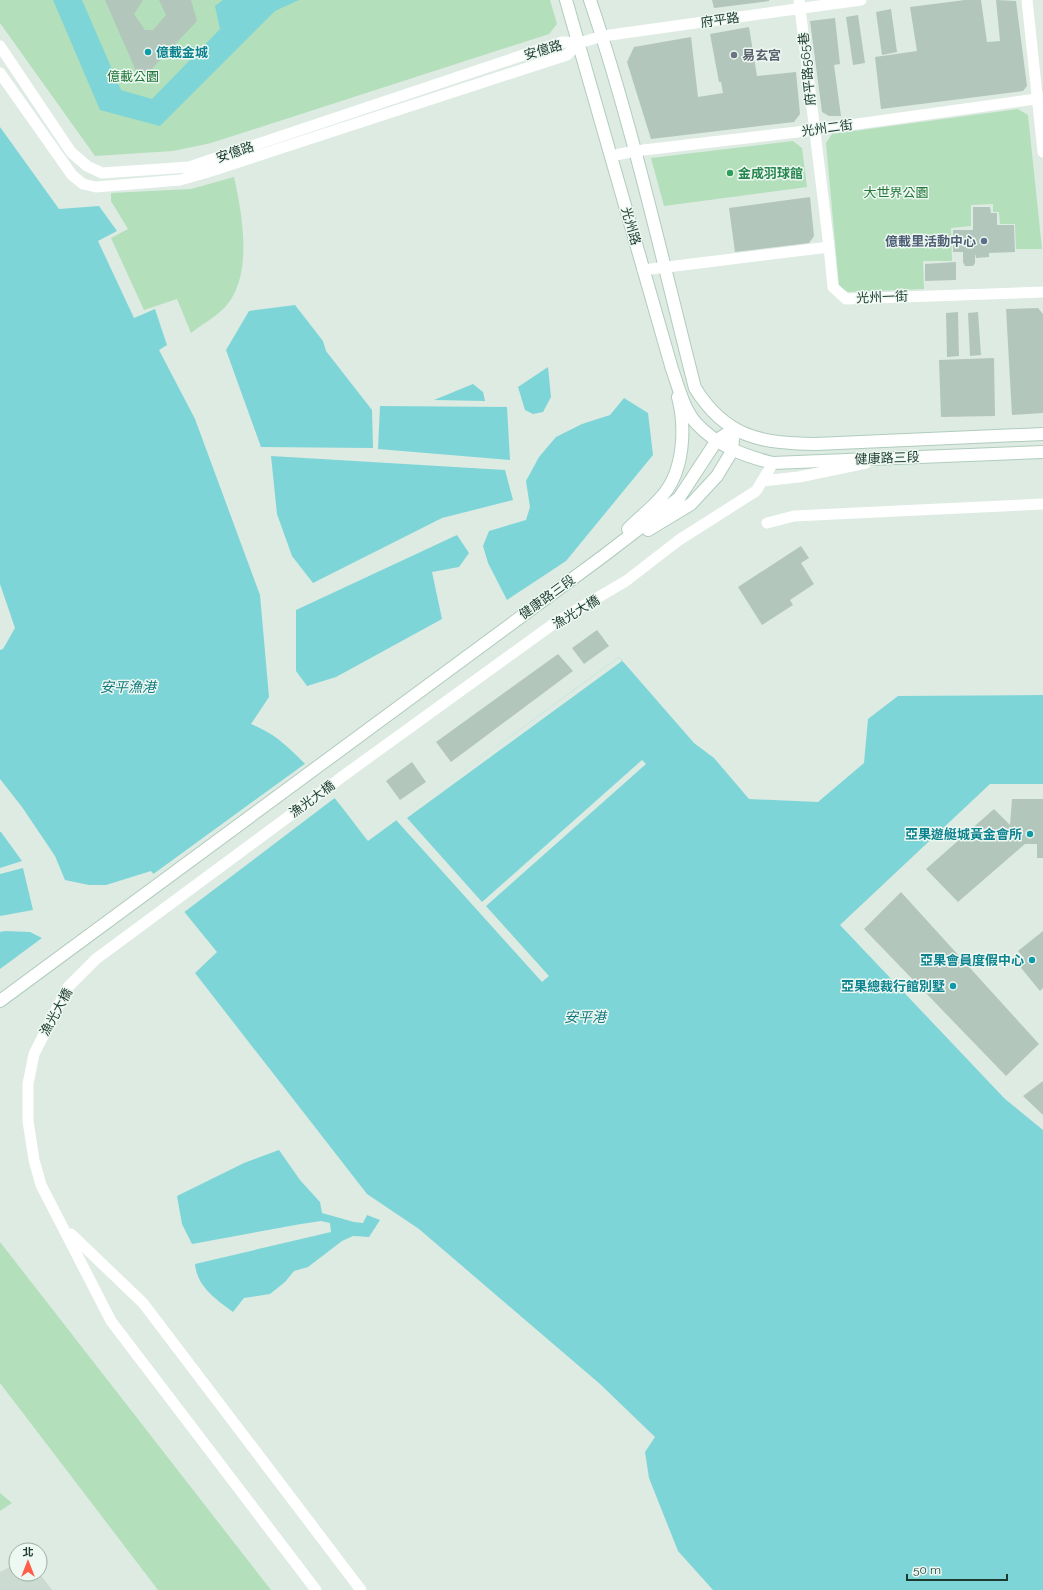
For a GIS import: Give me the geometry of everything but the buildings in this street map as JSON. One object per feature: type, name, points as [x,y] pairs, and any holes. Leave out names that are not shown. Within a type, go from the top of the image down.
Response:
[{"type":"street","name":"光州路","points":[[566,0],[672,369],[686,404],[696,423],[717,440]]},
{"type":"street","name":"光州路","points":[[590,0],[603,36],[635,151],[695,388],[707,407],[734,429]]},
{"type":"street","name":"府平路","points":[[579,44],[603,36],[800,4],[861,0]]},
{"type":"street","points":[[1027,0],[1040,98],[1043,152]]},
{"type":"street","name":"府平路565巷","points":[[800,4],[829,248]]},
{"type":"street","name":"安億路","points":[[0,46],[71,152],[87,166],[102,173],[189,167],[562,42],[579,44]]},
{"type":"street","name":"安億路","points":[[0,73],[72,175],[83,184],[96,187],[180,180],[205,173],[567,54],[579,44]]},
{"type":"street","name":"光州二街","points":[[611,156],[635,151],[814,130],[1040,98]]},
{"type":"street","points":[[643,270],[664,266],[829,248]]},
{"type":"street","name":"光州一街","points":[[829,248],[833,287],[846,299],[1043,292]]},
{"type":"street","points":[[602,557],[664,494],[677,469],[682,439],[680,404],[672,369]]},
{"type":"street","name":"健康路三段","points":[[734,429],[750,436],[779,444],[816,444],[1043,434]]},
{"type":"street","name":"健康路三段","points":[[492,638],[679,498],[717,440],[734,429]]},
{"type":"street","name":"健康路三段","points":[[602,557],[691,504],[717,476],[732,451],[734,429]]},
{"type":"street","name":"健康路三段","points":[[717,440],[732,451],[773,463],[1043,452]]},
{"type":"street","points":[[762,481],[799,477],[891,458]]},
{"type":"street","name":"漁光大橋","points":[[65,1228],[41,1185],[34,1160],[28,1121],[28,1104],[30,1068],[34,1054],[68,987],[96,959],[356,767],[556,622],[626,581],[679,540],[756,491],[773,463]]},
{"type":"street","points":[[767,523],[794,516],[1043,504]]},
{"type":"street","name":"漁光大橋","points":[[0,1001],[492,638]]},
{"type":"street","points":[[65,1228],[111,1321],[316,1590]]},
{"type":"street","points":[[65,1228],[143,1303],[361,1590]]},
{"type":"shaded area","points":[[8,1568],[8,1582],[46,1582],[52,1590],[0,1590],[0,1572]]},
{"type":"green space","name":"億載公園","points":[[0,0],[550,0],[557,24],[549,34],[211,143],[173,151],[95,156],[0,23]]},
{"type":"green space","name":"大世界公園","points":[[1018,109],[1028,115],[1042,249],[1016,249],[1015,224],[1000,224],[999,212],[993,212],[993,204],[971,205],[971,226],[951,228],[952,261],[923,261],[924,289],[848,292],[839,286],[826,143],[832,134]]},
{"type":"green space","name":"金成羽球館","points":[[793,141],[802,148],[807,187],[664,206],[651,158]]},
{"type":"green space","points":[[234,177],[242,226],[243,262],[240,279],[234,294],[225,307],[191,333],[177,299],[144,310],[111,238],[128,229],[111,201],[111,193],[191,189]]},
{"type":"green space","points":[[0,1242],[271,1590],[158,1590],[0,1383]]},
{"type":"green space","points":[[0,1493],[12,1503],[0,1511]]},
{"type":"water","points":[[53,0],[82,0],[121,90],[152,99],[220,29],[215,6],[223,0],[299,0],[275,11],[160,126],[100,110]]},
{"type":"water","name":"安平港","points":[[0,127],[59,209],[99,206],[117,231],[98,241],[134,318],[155,309],[167,345],[159,350],[195,419],[260,595],[269,697],[251,724],[278,739],[303,762],[326,787],[368,841],[619,657],[694,743],[714,758],[749,799],[818,802],[864,763],[868,719],[898,696],[1043,695],[1043,784],[990,784],[840,925],[1005,1099],[1043,1130],[1043,1590],[713,1590],[678,1551],[649,1478],[645,1452],[655,1437],[600,1384],[419,1229],[367,1194],[195,973],[217,952],[151,871],[106,885],[89,885],[65,880],[55,856],[22,807],[0,779],[0,650],[3,649],[15,628],[0,584]]},
{"type":"water","points":[[295,305],[323,341],[326,351],[372,410],[373,448],[261,447],[226,350],[249,311]]},
{"type":"water","points":[[548,367],[551,397],[543,412],[533,414],[525,410],[518,387]]},
{"type":"water","points":[[473,384],[483,392],[485,401],[434,400]]},
{"type":"water","points":[[624,398],[648,413],[653,455],[566,561],[507,600],[488,563],[483,546],[489,531],[526,520],[530,507],[526,481],[539,457],[556,437],[582,424],[610,415]]},
{"type":"water","points":[[380,406],[507,407],[510,460],[378,449]]},
{"type":"water","points":[[271,456],[505,470],[513,500],[442,518],[313,583],[292,556],[277,514]]},
{"type":"water","points":[[457,535],[469,553],[459,567],[432,572],[442,619],[336,677],[307,686],[296,671],[296,610]]},
{"type":"water","points":[[1,832],[22,861],[0,868]]},
{"type":"water","points":[[23,868],[33,910],[0,916],[0,874]]},
{"type":"water","points":[[0,932],[30,932],[42,938],[0,969]]},
{"type":"water","points":[[279,1150],[300,1180],[320,1202],[322,1213],[354,1222],[363,1223],[367,1215],[380,1220],[369,1237],[353,1236],[342,1241],[308,1267],[294,1271],[285,1282],[270,1294],[244,1298],[233,1312],[208,1292],[203,1286],[199,1279],[195,1264],[331,1232],[330,1223],[321,1221],[301,1224],[192,1244],[182,1224],[177,1196],[244,1163]]},
{"type":"pier","points":[[619,657],[622,661],[407,818],[482,902],[642,760],[646,764],[486,906],[549,976],[542,982],[396,820]]},
{"type":"pier","points":[[306,763],[336,797],[183,913],[152,875]]},
{"type":"place","name":"億載金城","points":[[148,52]]},
{"type":"place","name":"易玄宮","points":[[734,55]]},
{"type":"place","name":"金成羽球館","points":[[730,173]]},
{"type":"place","name":"億載里活動中心","points":[[984,241]]},
{"type":"place","name":"亞果遊艇城黃金會所","points":[[1030,834]]},
{"type":"place","name":"亞果會員度假中心","points":[[1032,960]]},
{"type":"place","name":"亞果總裁行館別墅","points":[[953,986]]},
{"type":"water label","name":"安平漁港","points":[[128,687]]}]
